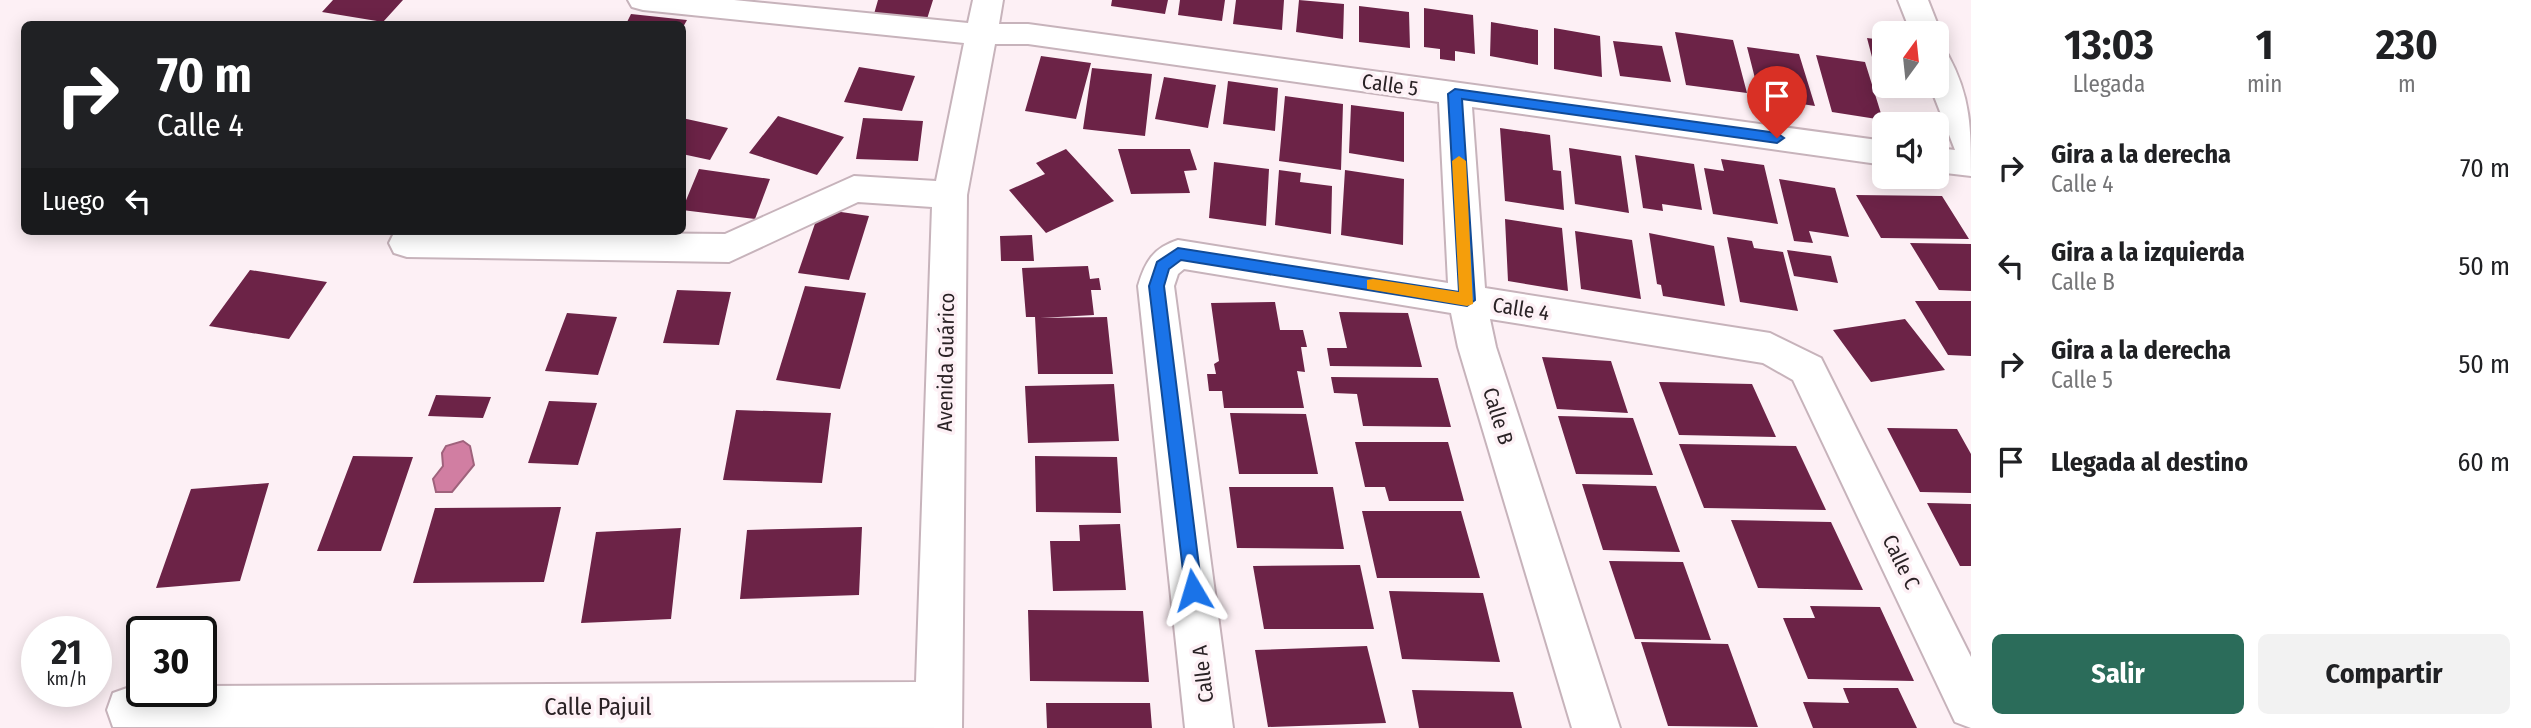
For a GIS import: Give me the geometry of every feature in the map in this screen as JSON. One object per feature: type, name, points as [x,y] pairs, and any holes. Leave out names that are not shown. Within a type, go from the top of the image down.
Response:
[{"type":"street","name":"Calle 5","points":[[643,0],[950,33],[983,16],[1028,34],[1872,151]]},
{"type":"street","points":[[1913,0],[1921,21]]},
{"type":"street","name":"Avenida Guárico","points":[[938,717],[950,195],[983,16]]},
{"type":"street","name":"Calle B","points":[[1455,94],[1467,300],[1477,347],[1595,728]]},
{"type":"street","points":[[1950,95],[1971,148]]},
{"type":"street","points":[[1949,161],[1971,164]]},
{"type":"street","points":[[407,243],[729,248],[854,189],[950,195]]},
{"type":"street","name":"Calle 4","points":[[1178,254],[1770,349],[1807,369],[1830,417]]},
{"type":"street","name":"Calle A","points":[[1178,254],[1162,266],[1156,286],[1209,728]]},
{"type":"street","name":"Calle C","points":[[1830,417],[1971,706]]},
{"type":"street","name":"Calle Pajuil","points":[[130,710],[938,717]]},
{"type":"shaded area","points":[[463,441],[470,446],[474,465],[452,492],[436,492],[433,479],[443,466],[442,453],[446,446]]},
{"type":"building","points":[[333,0],[403,0],[384,21],[322,12]]},
{"type":"building","points":[[878,0],[933,0],[927,19],[874,14]]},
{"type":"building","points":[[1112,0],[1168,0],[1165,14],[1111,6]]},
{"type":"building","points":[[1180,0],[1225,0],[1222,21],[1178,15]]},
{"type":"building","points":[[1236,0],[1284,0],[1282,30],[1233,24]]},
{"type":"building","points":[[1299,0],[1344,4],[1343,39],[1296,32]]},
{"type":"building","points":[[1359,6],[1409,12],[1410,48],[1359,42]]},
{"type":"building","points":[[1424,8],[1473,15],[1475,54],[1455,51],[1455,61],[1440,59],[1440,49],[1424,47]]},
{"type":"building","points":[[631,14],[687,20],[686,22],[628,21]]},
{"type":"building","points":[[1491,22],[1538,30],[1538,65],[1490,56]]},
{"type":"building","points":[[1554,28],[1600,36],[1602,77],[1554,69]]},
{"type":"building","points":[[1675,32],[1733,40],[1747,93],[1686,85]]},
{"type":"building","points":[[1867,38],[1872,39],[1872,57]]},
{"type":"building","points":[[1613,41],[1662,46],[1671,82],[1620,76]]},
{"type":"building","points":[[1747,47],[1799,54],[1815,106],[1760,98]]},
{"type":"building","points":[[1816,55],[1865,62],[1872,85],[1872,98],[1876,98],[1881,112],[1872,112],[1872,118],[1832,112]]},
{"type":"building","points":[[1041,56],[1091,63],[1076,119],[1025,111]]},
{"type":"building","points":[[859,67],[915,76],[902,111],[844,102]]},
{"type":"building","points":[[1092,68],[1152,74],[1145,136],[1083,129]]},
{"type":"building","points":[[1164,77],[1216,85],[1208,128],[1155,119]]},
{"type":"building","points":[[1228,81],[1278,88],[1275,131],[1223,124]]},
{"type":"building","points":[[1285,96],[1343,104],[1341,170],[1279,161]]},
{"type":"building","points":[[1351,105],[1404,112],[1404,162],[1349,153]]},
{"type":"building","points":[[778,116],[844,137],[817,175],[749,153]]},
{"type":"building","points":[[863,118],[923,121],[918,161],[856,159]]},
{"type":"building","points":[[686,119],[728,128],[710,160],[686,155]]},
{"type":"building","points":[[1500,128],[1550,135],[1553,170],[1561,171],[1564,210],[1505,201]]},
{"type":"building","points":[[1569,148],[1621,156],[1629,213],[1575,204]]},
{"type":"building","points":[[1066,149],[1114,201],[1046,233],[1009,190],[1045,174],[1036,163]]},
{"type":"building","points":[[1118,149],[1190,149],[1197,170],[1184,171],[1190,193],[1131,194]]},
{"type":"building","points":[[1635,155],[1694,164],[1702,210],[1662,204],[1663,211],[1643,208]]},
{"type":"building","points":[[1721,159],[1764,165],[1778,224],[1713,214],[1704,168],[1724,171]]},
{"type":"building","points":[[1214,162],[1269,169],[1266,226],[1209,218]]},
{"type":"building","points":[[699,169],[770,179],[755,219],[686,210],[686,200]]},
{"type":"building","points":[[1279,170],[1301,173],[1300,182],[1332,186],[1331,234],[1275,225]]},
{"type":"building","points":[[1345,170],[1404,179],[1403,245],[1341,235]]},
{"type":"building","points":[[1779,179],[1835,188],[1849,237],[1809,231],[1813,243],[1794,241]]},
{"type":"building","points":[[1856,195],[1942,196],[1969,239],[1881,238]]},
{"type":"building","points":[[820,209],[869,216],[849,280],[798,273]]},
{"type":"building","points":[[1505,219],[1562,228],[1568,291],[1508,281]]},
{"type":"building","points":[[1575,231],[1632,240],[1641,299],[1581,289]]},
{"type":"building","points":[[1649,233],[1714,246],[1725,306],[1663,296],[1661,285],[1657,284]]},
{"type":"building","points":[[1032,235],[1034,261],[1001,261],[1000,236]]},
{"type":"building","points":[[1727,237],[1752,241],[1754,248],[1783,252],[1798,311],[1740,302]]},
{"type":"building","points":[[1910,243],[1971,244],[1971,291],[1939,290]]},
{"type":"building","points":[[1787,250],[1831,256],[1838,283],[1794,276]]},
{"type":"building","points":[[1088,266],[1090,279],[1099,278],[1101,290],[1091,290],[1094,315],[1040,318],[1107,317],[1113,374],[1038,374],[1035,317],[1026,317],[1022,268]]},
{"type":"building","points":[[250,270],[327,282],[289,339],[209,326]]},
{"type":"building","points":[[805,286],[866,293],[840,389],[776,380]]},
{"type":"building","points":[[677,290],[731,292],[719,345],[663,343]]},
{"type":"building","points":[[1915,301],[1971,301],[1971,356],[1948,355]]},
{"type":"building","points":[[1275,302],[1280,330],[1303,330],[1307,347],[1301,347],[1305,372],[1297,371],[1304,408],[1224,408],[1222,391],[1209,391],[1207,374],[1216,374],[1214,364],[1219,361],[1211,303]]},
{"type":"building","points":[[1339,312],[1408,313],[1422,367],[1330,366],[1327,348],[1347,348]]},
{"type":"building","points":[[567,313],[617,317],[598,375],[545,371]]},
{"type":"building","points":[[1905,319],[1945,370],[1871,382],[1833,330]]},
{"type":"building","points":[[1542,357],[1611,361],[1628,413],[1557,409]]},
{"type":"building","points":[[1331,377],[1438,378],[1451,427],[1363,426],[1357,394],[1334,393]]},
{"type":"building","points":[[1659,382],[1752,384],[1776,437],[1679,435]]},
{"type":"building","points":[[1114,384],[1119,441],[1028,443],[1025,386]]},
{"type":"building","points":[[436,395],[491,397],[483,418],[428,416]]},
{"type":"building","points":[[549,401],[597,403],[578,465],[528,463]]},
{"type":"building","points":[[736,410],[831,413],[822,483],[723,480]]},
{"type":"building","points":[[1230,413],[1306,414],[1318,474],[1239,474]]},
{"type":"building","points":[[1558,416],[1633,418],[1653,475],[1576,474]]},
{"type":"building","points":[[1887,428],[1957,429],[1971,454],[1971,493],[1920,492]]},
{"type":"building","points":[[1355,442],[1448,442],[1464,501],[1389,501],[1385,487],[1365,487]]},
{"type":"building","points":[[1679,444],[1796,446],[1826,510],[1704,508]]},
{"type":"building","points":[[353,456],[413,457],[381,551],[317,551]]},
{"type":"building","points":[[1035,456],[1117,457],[1121,513],[1036,512]]},
{"type":"building","points":[[269,483],[240,581],[156,588],[191,489]]},
{"type":"building","points":[[1582,484],[1656,486],[1680,552],[1603,550]]},
{"type":"building","points":[[1229,487],[1333,487],[1344,549],[1237,548]]},
{"type":"building","points":[[1927,503],[1971,504],[1971,566],[1960,566]]},
{"type":"building","points":[[561,507],[544,582],[413,583],[435,508]]},
{"type":"building","points":[[1362,511],[1461,511],[1480,578],[1377,578]]},
{"type":"building","points":[[1731,520],[1831,522],[1863,590],[1758,588]]},
{"type":"building","points":[[1120,524],[1126,590],[1053,591],[1050,541],[1080,541],[1079,525]]},
{"type":"building","points":[[862,527],[859,595],[740,599],[747,530]]},
{"type":"building","points":[[681,528],[671,619],[581,623],[596,532]]},
{"type":"building","points":[[1609,561],[1683,562],[1711,640],[1635,639]]},
{"type":"building","points":[[1360,565],[1374,629],[1264,629],[1253,566]]},
{"type":"building","points":[[1389,591],[1483,593],[1500,662],[1402,659]]},
{"type":"building","points":[[1810,606],[1880,607],[1914,681],[1808,679],[1783,618],[1815,618]]},
{"type":"building","points":[[1028,610],[1143,611],[1149,682],[1030,681]]},
{"type":"building","points":[[1641,642],[1728,644],[1758,727],[1668,726]]},
{"type":"building","points":[[1367,646],[1386,723],[1268,727],[1255,650]]},
{"type":"building","points":[[1843,688],[1898,688],[1917,728],[1813,728],[1803,702],[1849,703]]},
{"type":"building","points":[[1412,690],[1513,692],[1522,728],[1419,728]]},
{"type":"building","points":[[1046,703],[1150,703],[1152,728],[1047,728]]},
{"type":"slow traffic","points":[[1373,285],[1467,300],[1459,161]]},
{"type":"route","points":[[1193,590],[1156,286],[1162,266],[1178,254],[1467,300],[1455,94],[1777,138]]}]
